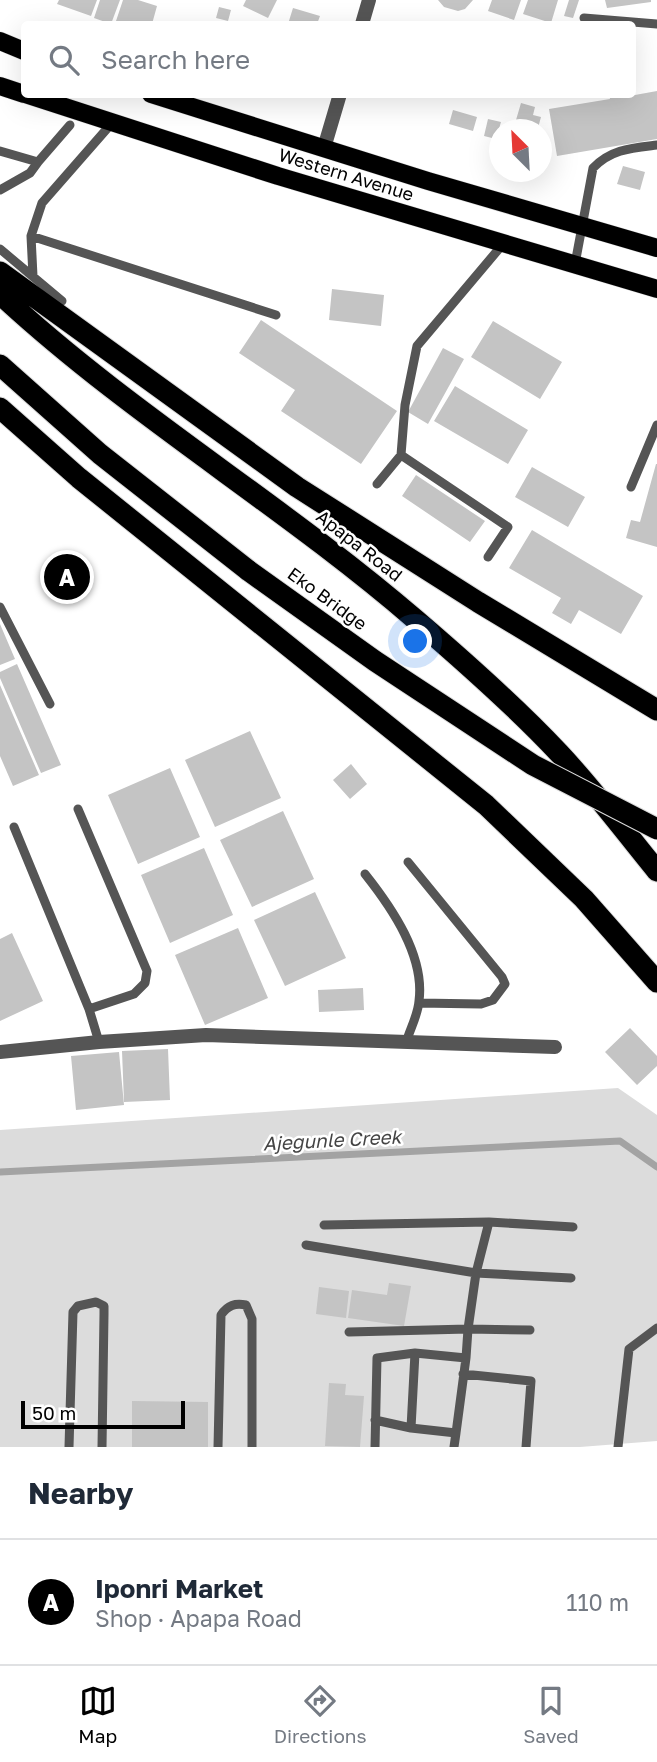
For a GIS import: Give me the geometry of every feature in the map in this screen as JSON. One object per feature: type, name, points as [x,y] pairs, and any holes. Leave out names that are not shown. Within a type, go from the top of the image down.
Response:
[{"type":"highway","points":[[0,272],[297,487],[478,602],[657,710]]},
{"type":"highway","name":"Apapa Road","points":[[0,294],[30,322],[136,405],[415,618],[560,754],[657,871]]},
{"type":"highway","name":"Eko Bridge","points":[[0,365],[100,454],[249,571],[375,662],[533,765],[657,829]]},
{"type":"highway","points":[[0,408],[79,478],[486,805],[584,899],[657,982]]},
{"type":"main road","points":[[0,41],[21,50]]},
{"type":"main road","name":"Western Avenue","points":[[0,86],[21,93]]},
{"type":"main road","name":"Western Avenue","points":[[37,98],[503,244],[657,289]]},
{"type":"main road","name":"Western Avenue","points":[[164,98],[657,248]]},
{"type":"street","points":[[363,21],[369,0]]},
{"type":"street","points":[[324,148],[339,98]]},
{"type":"street","points":[[0,1052],[206,1035],[555,1047]]},
{"type":"lane","points":[[584,18],[620,21]]},
{"type":"lane","points":[[636,22],[657,24]]},
{"type":"lane","points":[[33,276],[31,236],[42,202],[112,123]]},
{"type":"lane","points":[[0,190],[30,173],[70,125]]},
{"type":"lane","points":[[575,264],[593,168],[604,156],[630,148],[657,145]]},
{"type":"lane","points":[[0,151],[38,162]]},
{"type":"lane","points":[[31,236],[276,316]]},
{"type":"lane","points":[[377,484],[401,455],[405,405],[417,346],[503,244]]},
{"type":"lane","points":[[0,248],[62,300]]},
{"type":"lane","points":[[631,487],[657,425]]},
{"type":"lane","points":[[401,455],[508,527],[488,557]]},
{"type":"lane","points":[[0,607],[50,704]]},
{"type":"lane","points":[[78,809],[147,971],[145,983],[134,993],[89,1009]]},
{"type":"lane","points":[[14,827],[89,1009],[99,1042]]},
{"type":"lane","points":[[408,862],[505,984],[493,1000],[481,1004],[419,1003]]},
{"type":"lane","points":[[365,874],[380,892],[415,954],[420,977],[419,1003],[406,1042]]},
{"type":"lane","points":[[324,1225],[489,1222],[573,1227]]},
{"type":"lane","points":[[454,1447],[476,1273],[489,1222]]},
{"type":"lane","points":[[306,1245],[476,1273],[571,1278]]},
{"type":"lane","points":[[69,1447],[73,1312],[78,1306],[96,1302],[104,1306],[102,1447]]},
{"type":"lane","points":[[218,1447],[221,1315],[232,1305],[239,1304],[246,1306],[251,1319],[252,1447]]},
{"type":"lane","points":[[618,1447],[629,1349],[657,1328]]},
{"type":"lane","points":[[349,1332],[530,1330]]},
{"type":"lane","points":[[375,1447],[377,1358],[415,1353],[466,1358]]},
{"type":"lane","points":[[411,1428],[415,1353]]},
{"type":"lane","points":[[463,1374],[531,1381],[526,1447]]},
{"type":"lane","points":[[374,1420],[411,1428],[456,1433]]},
{"type":"shaded area","points":[[618,1088],[657,1115],[657,1441],[580,1447],[0,1447],[0,1130]]},
{"type":"building","points":[[59,0],[97,0],[91,16],[57,4]]},
{"type":"building","points":[[100,0],[120,0],[112,21],[94,18]]},
{"type":"building","points":[[123,0],[138,0],[157,6],[153,21],[116,21]]},
{"type":"building","points":[[246,0],[277,0],[268,18],[243,6]]},
{"type":"building","points":[[438,0],[473,0],[465,9],[458,11],[444,7]]},
{"type":"building","points":[[492,0],[521,0],[514,20],[488,11]]},
{"type":"building","points":[[528,0],[558,0],[552,21],[523,14]]},
{"type":"building","points":[[569,0],[579,0],[573,18],[564,16]]},
{"type":"building","points":[[605,0],[651,0],[651,2],[607,8]]},
{"type":"building","points":[[219,7],[231,10],[228,21],[216,18]]},
{"type":"building","points":[[293,8],[320,16],[318,21],[289,21]]},
{"type":"building","points":[[657,91],[657,139],[557,156],[549,109],[610,98],[636,98],[636,95]]},
{"type":"building","points":[[521,103],[535,107],[533,115],[541,117],[540,119],[516,119]]},
{"type":"building","points":[[453,110],[477,117],[473,131],[449,124]]},
{"type":"building","points":[[488,119],[489,119],[489,137],[484,136]]},
{"type":"building","points":[[623,166],[645,172],[640,190],[617,184]]},
{"type":"building","points":[[332,289],[384,295],[381,326],[329,320]]},
{"type":"building","points":[[261,320],[397,411],[361,464],[281,411],[295,390],[239,353]]},
{"type":"building","points":[[493,321],[562,362],[540,399],[471,357]]},
{"type":"building","points":[[443,348],[464,359],[428,424],[408,412]]},
{"type":"building","points":[[455,386],[528,430],[508,464],[434,421]]},
{"type":"building","points":[[656,464],[657,547],[626,538],[631,520],[640,522]]},
{"type":"building","points":[[532,467],[585,497],[568,527],[515,497]]},
{"type":"building","points":[[416,475],[485,521],[470,542],[402,496]]},
{"type":"building","points":[[532,530],[643,596],[621,634],[579,610],[571,624],[552,613],[561,598],[509,568]]},
{"type":"building","points":[[0,624],[15,659],[0,665]]},
{"type":"building","points":[[17,664],[61,765],[41,773],[0,678],[0,672]]},
{"type":"building","points":[[0,685],[39,775],[13,786],[0,756]]},
{"type":"building","points":[[250,731],[281,798],[215,827],[185,760]]},
{"type":"building","points":[[351,764],[367,784],[350,799],[333,780]]},
{"type":"building","points":[[170,768],[200,837],[138,864],[108,795]]},
{"type":"building","points":[[283,811],[314,879],[252,907],[220,840]]},
{"type":"building","points":[[204,848],[233,915],[170,943],[141,875]]},
{"type":"building","points":[[315,892],[346,958],[285,986],[254,920]]},
{"type":"building","points":[[238,928],[268,998],[205,1025],[175,955]]},
{"type":"building","points":[[12,933],[43,1001],[0,1021],[0,939]]},
{"type":"building","points":[[363,988],[364,1010],[319,1012],[318,990]]},
{"type":"building","points":[[630,1028],[657,1056],[657,1066],[637,1085],[605,1052]]},
{"type":"building","points":[[168,1049],[170,1100],[124,1102],[122,1051]]},
{"type":"building","points":[[119,1052],[124,1105],[76,1110],[71,1056]]},
{"type":"building","points":[[389,1283],[411,1286],[404,1326],[348,1318],[352,1290],[387,1295]]},
{"type":"building","points":[[319,1287],[349,1291],[346,1318],[316,1314]]},
{"type":"building","points":[[329,1383],[346,1384],[345,1395],[364,1396],[360,1447],[325,1446]]},
{"type":"building","points":[[132,1401],[208,1402],[208,1447],[132,1447]]},
{"type":"waterway","name":"Ajegunle Creek","points":[[0,1172],[620,1141],[657,1167]]},
{"type":"place","name":"Iponri Market","points":[[67,577]]}]
